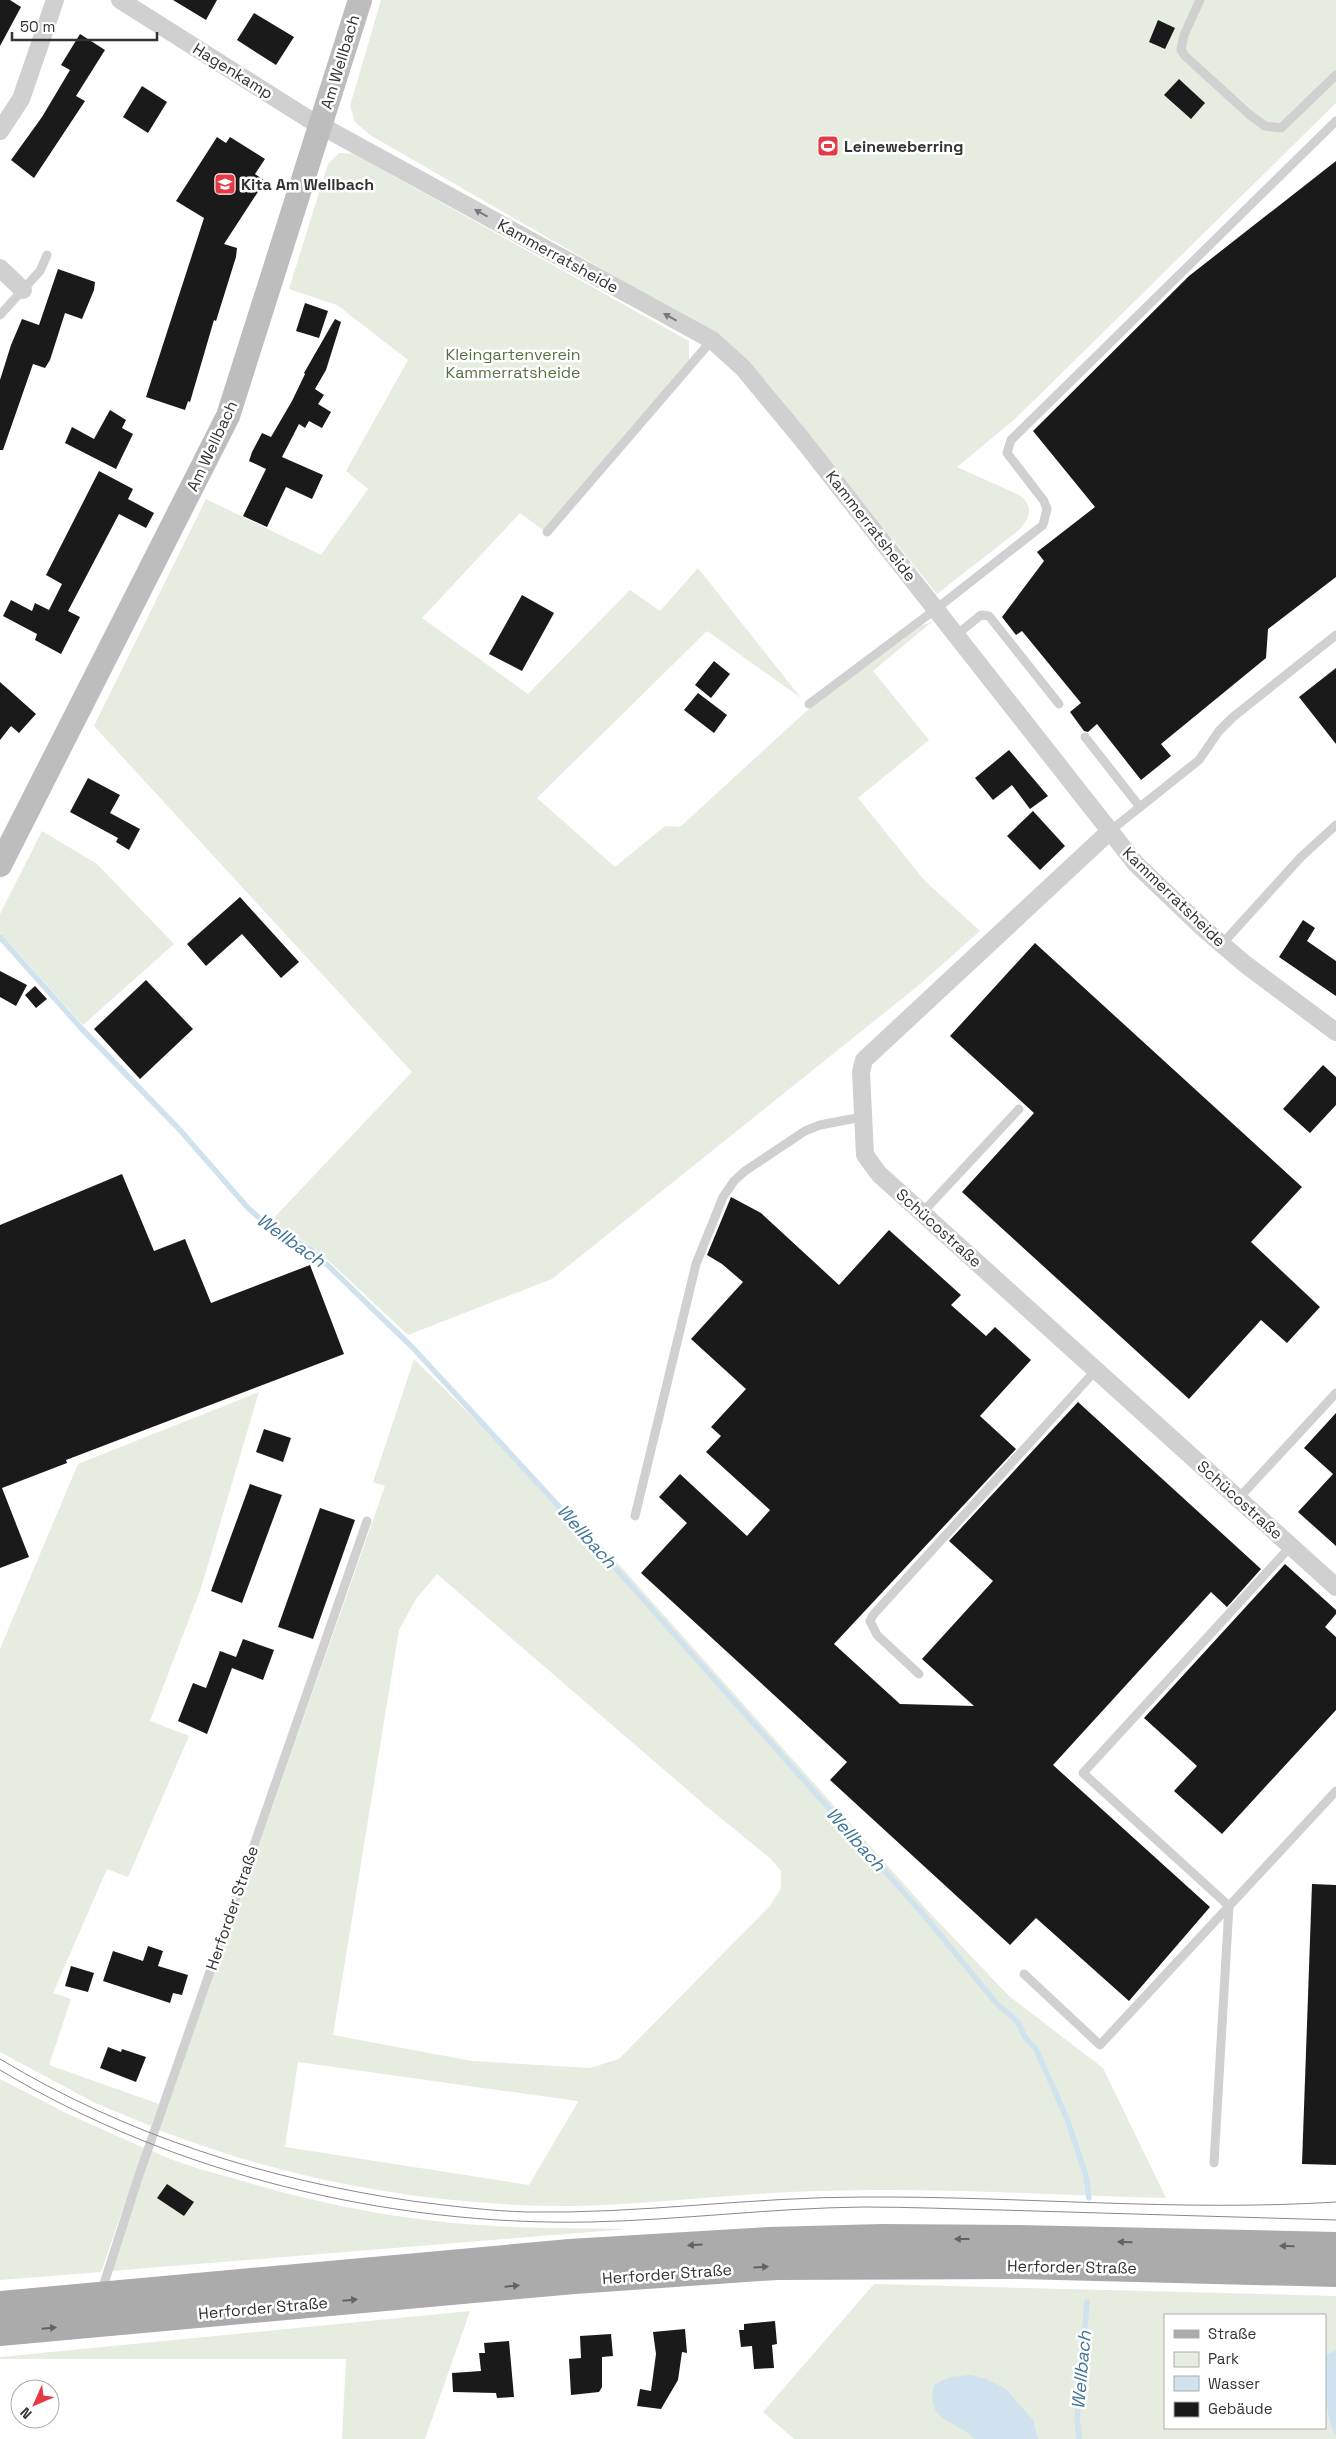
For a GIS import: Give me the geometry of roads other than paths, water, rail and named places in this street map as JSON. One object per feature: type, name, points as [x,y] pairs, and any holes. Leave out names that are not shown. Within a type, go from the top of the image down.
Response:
[{"type":"main road","name":"Am Wellbach","points":[[0,866],[228,416],[360,0]]},
{"type":"main road","name":"Herforder Straße","points":[[0,2305],[570,2254],[769,2240],[882,2238],[1018,2239],[1336,2246]]},
{"type":"main road","name":"Herforder Straße","points":[[0,2332],[574,2280],[776,2266],[1009,2265],[1336,2273]]},
{"type":"street","points":[[0,131],[21,99],[55,0]]},
{"type":"street","name":"Hagenkamp","points":[[120,0],[320,125]]},
{"type":"street","name":"Kammerratsheide","points":[[320,125],[712,340],[743,368],[801,438],[1110,831],[1147,875],[1222,944],[1285,995],[1336,1032]]},
{"type":"street","points":[[0,268],[23,290]]},
{"type":"street","name":"Schücostraße","points":[[1110,831],[864,1060],[861,1072],[862,1117],[866,1155],[872,1165],[922,1213],[1336,1587]]},
{"type":"lane","points":[[1200,0],[1184,35],[1181,50],[1185,56],[1236,103],[1265,126],[1281,128],[1336,75]]},
{"type":"lane","points":[[808,704],[936,609],[1043,525],[1047,509],[1044,502],[1007,453],[1011,440],[1336,121]]},
{"type":"lane","points":[[0,315],[40,271],[47,254]]},
{"type":"lane","points":[[547,532],[712,340]]},
{"type":"lane","points":[[956,635],[980,616],[989,616],[1059,704]]},
{"type":"lane","points":[[1110,831],[1199,760],[1229,720],[1336,635]]},
{"type":"lane","points":[[1085,738],[1140,807]]},
{"type":"lane","points":[[1222,944],[1301,857],[1336,825]]},
{"type":"lane","points":[[922,1213],[1018,1109]]},
{"type":"lane","points":[[635,1516],[696,1264],[723,1196],[734,1181],[745,1171],[805,1131],[862,1117]]},
{"type":"lane","points":[[919,1674],[877,1635],[870,1621],[1096,1370]]},
{"type":"lane","points":[[1238,1499],[1336,1393]]},
{"type":"lane","name":"Herforder Straße","points":[[100,2296],[137,2180],[367,1521]]},
{"type":"lane","points":[[1229,1906],[1084,1773],[1291,1546]]},
{"type":"lane","points":[[1024,1974],[1100,2045],[1336,1790]]},
{"type":"lane","points":[[1214,2163],[1229,1906]]},
{"type":"water","points":[[1336,2350],[1336,2435],[1329,2419],[1327,2408],[1326,2355]]},
{"type":"water","points":[[971,2375],[987,2379],[1007,2390],[1033,2420],[1038,2439],[975,2439],[938,2413],[932,2397],[934,2385],[950,2377]]},
{"type":"waterway","name":"Wellbach","points":[[0,937],[81,1028],[179,1129],[248,1208],[266,1224],[312,1250],[413,1348],[603,1554],[923,1914],[997,2004],[1017,2021],[1025,2037],[1036,2049],[1067,2119],[1086,2176],[1089,2198]]},
{"type":"waterway","name":"Wellbach","points":[[1079,2439],[1077,2419],[1087,2302]]},
{"type":"tram line","points":[[0,2059],[48,2086],[97,2110],[147,2132],[199,2151],[304,2181],[412,2201],[470,2208],[528,2212],[570,2212],[863,2197],[922,2197],[1159,2205],[1277,2205],[1336,2202]]},
{"type":"tram line","points":[[0,2070],[67,2107],[137,2138],[209,2165],[284,2186],[360,2203],[437,2215],[514,2221],[590,2222],[795,2209],[880,2207],[1336,2220]]},
{"type":"place","name":"Leineweberring","points":[[828,146]]},
{"type":"place","name":"Kita Am Wellbach","points":[[225,184]]},
{"type":"park label","name":"Kleingartenverein Kammerratsheide","points":[[513,363]]}]
